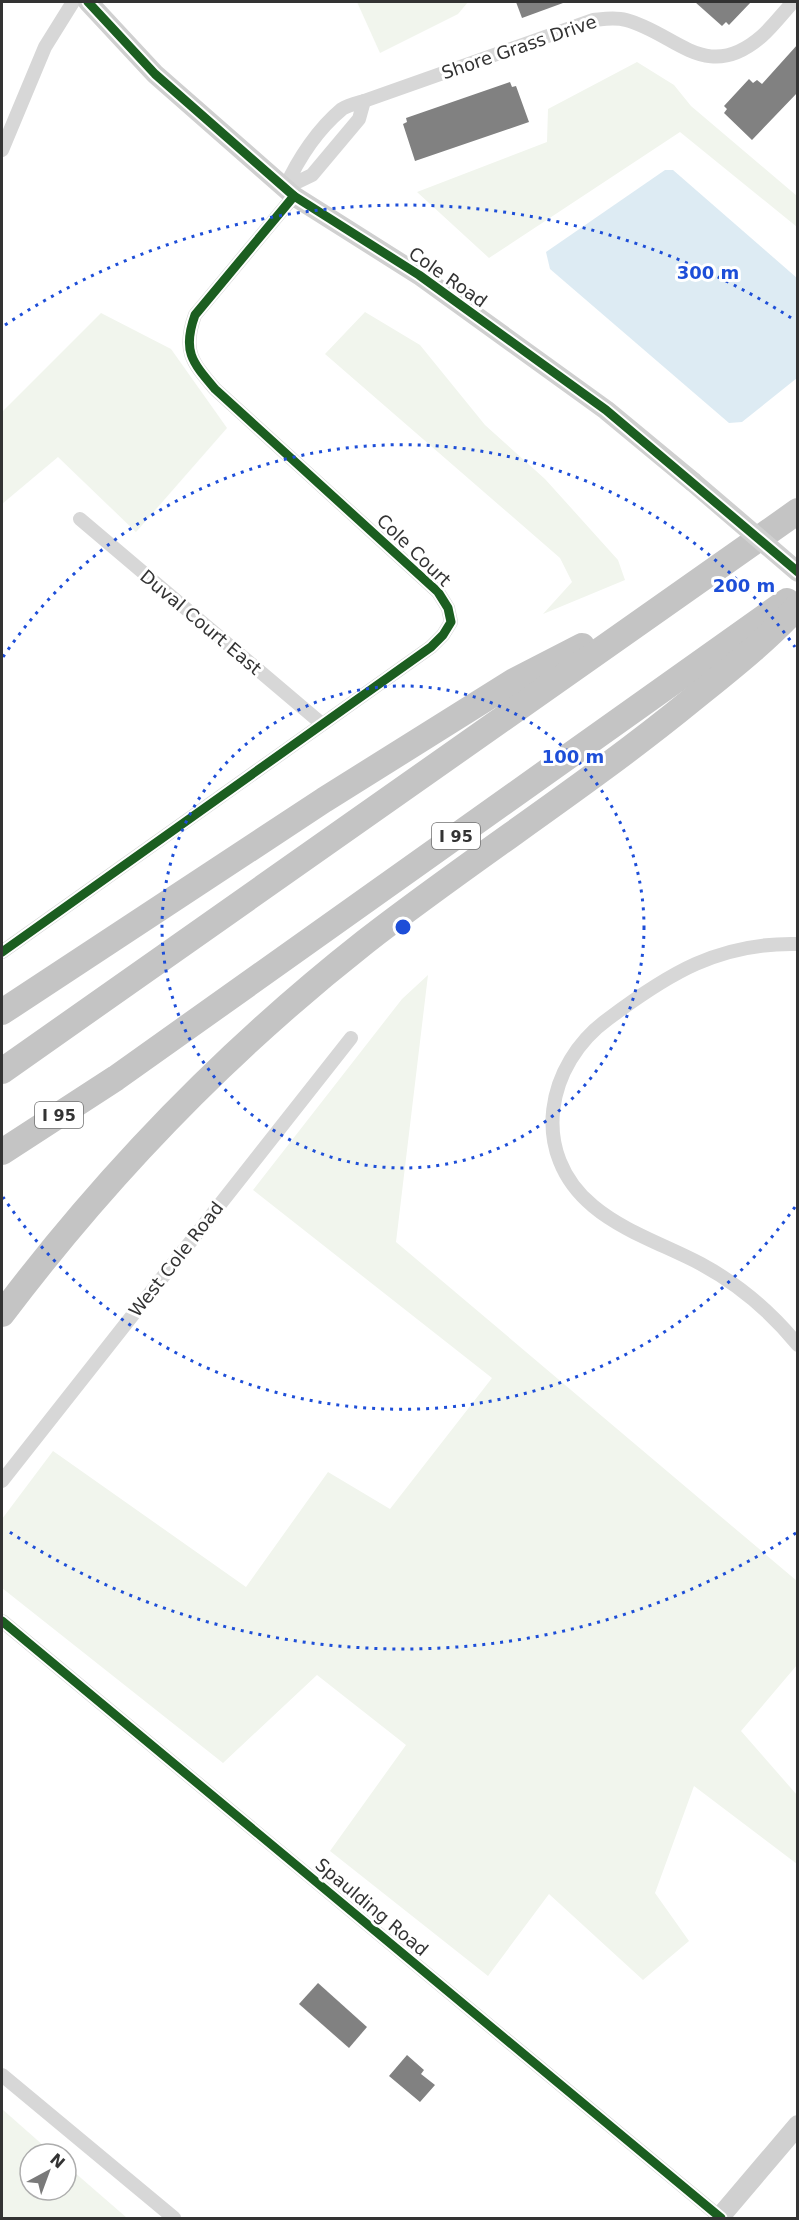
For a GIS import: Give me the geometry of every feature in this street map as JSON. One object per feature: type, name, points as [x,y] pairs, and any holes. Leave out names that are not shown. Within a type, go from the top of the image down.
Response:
[{"type":"highway","points":[[2,1071],[798,511]]},
{"type":"highway","name":"I 95","points":[[2,1152],[116,1078],[798,594]]},
{"type":"highway","points":[[2,1314],[91,1204],[172,1116],[265,1028],[365,943],[649,735],[770,636],[798,606]]},
{"type":"highway","points":[[2,1012],[324,800],[514,681],[660,607]]},
{"type":"street","points":[[2,150],[45,46],[73,2]]},
{"type":"street","name":"Cole Road","points":[[88,2],[155,74],[290,192],[419,275],[606,410],[798,572]]},
{"type":"street","name":"Shore Grass Drive","points":[[290,192],[297,162],[344,108],[364,100],[593,20],[611,18],[638,24],[687,51],[702,55],[732,53],[762,36],[793,2]]},
{"type":"street","points":[[290,192],[312,175],[343,139],[359,119],[364,100]]},
{"type":"street","points":[[327,126],[343,139]]},
{"type":"street","name":"Cole Court","points":[[2,952],[431,647],[443,635],[451,622],[448,608],[438,592],[215,389],[191,356],[188,334],[195,315],[290,192]]},
{"type":"street","name":"Duval Court East","points":[[80,519],[322,724]]},
{"type":"street","points":[[798,944],[749,947],[719,953],[688,966],[605,1020],[586,1036],[567,1061],[558,1079],[552,1107],[560,1162],[591,1205],[632,1230],[715,1272],[752,1298],[780,1323],[798,1345]]},
{"type":"street","name":"West Cole Road","points":[[2,1481],[351,1038]]},
{"type":"street","name":"Spaulding Road","points":[[2,1621],[720,2218]]},
{"type":"street","points":[[2,2075],[174,2218]]},
{"type":"street","points":[[720,2218],[798,2125]]},
{"type":"shaded area","points":[[357,2],[468,2],[458,14],[380,53]]},
{"type":"shaded area","points":[[637,62],[674,85],[691,106],[797,196],[797,227],[680,132],[489,258],[417,192],[547,142],[548,109]]},
{"type":"shaded area","points":[[665,170],[673,170],[797,278],[797,378],[742,422],[729,423],[550,269],[546,252]]},
{"type":"shaded area","points":[[365,312],[420,345],[485,425],[545,479],[618,560],[625,580],[543,614],[572,582],[560,558],[325,354]]},
{"type":"shaded area","points":[[101,313],[171,349],[227,428],[136,532],[58,457],[2,504],[2,412]]},
{"type":"shaded area","points":[[428,975],[396,1242],[797,1581],[797,1665],[741,1731],[797,1795],[797,1864],[694,1786],[655,1893],[689,1941],[643,1980],[549,1894],[488,1976],[330,1851],[406,1745],[317,1675],[223,1763],[2,1588],[2,1519],[53,1451],[246,1587],[328,1472],[390,1509],[492,1378],[253,1190],[402,999]]},
{"type":"shaded area","points":[[2,2109],[39,2142],[18,2142],[18,2202],[78,2202],[78,2175],[127,2218],[2,2218]]},
{"type":"building","points":[[516,2],[563,2],[563,3],[522,18]]},
{"type":"building","points":[[695,2],[751,2],[729,25],[726,22],[722,26]]},
{"type":"building","points":[[798,44],[798,92],[752,140],[724,113],[727,109],[724,106],[749,79],[753,83],[757,80],[762,84]]},
{"type":"building","points":[[510,82],[512,87],[516,86],[529,122],[415,161],[403,124],[407,122],[406,118]]},
{"type":"building","points":[[318,1983],[367,2027],[349,2048],[299,2004]]},
{"type":"building","points":[[407,2055],[424,2070],[421,2074],[435,2085],[420,2102],[389,2076]]},
{"type":"cycle path","points":[[88,2],[155,74],[294,196],[419,275],[606,410],[798,572]]},
{"type":"cycle path","points":[[2,952],[431,647],[443,635],[451,622],[448,608],[438,592],[215,389],[200,371],[192,355],[189,338],[195,315],[294,196]]},
{"type":"cycle path","points":[[2,1621],[721,2218]]}]
